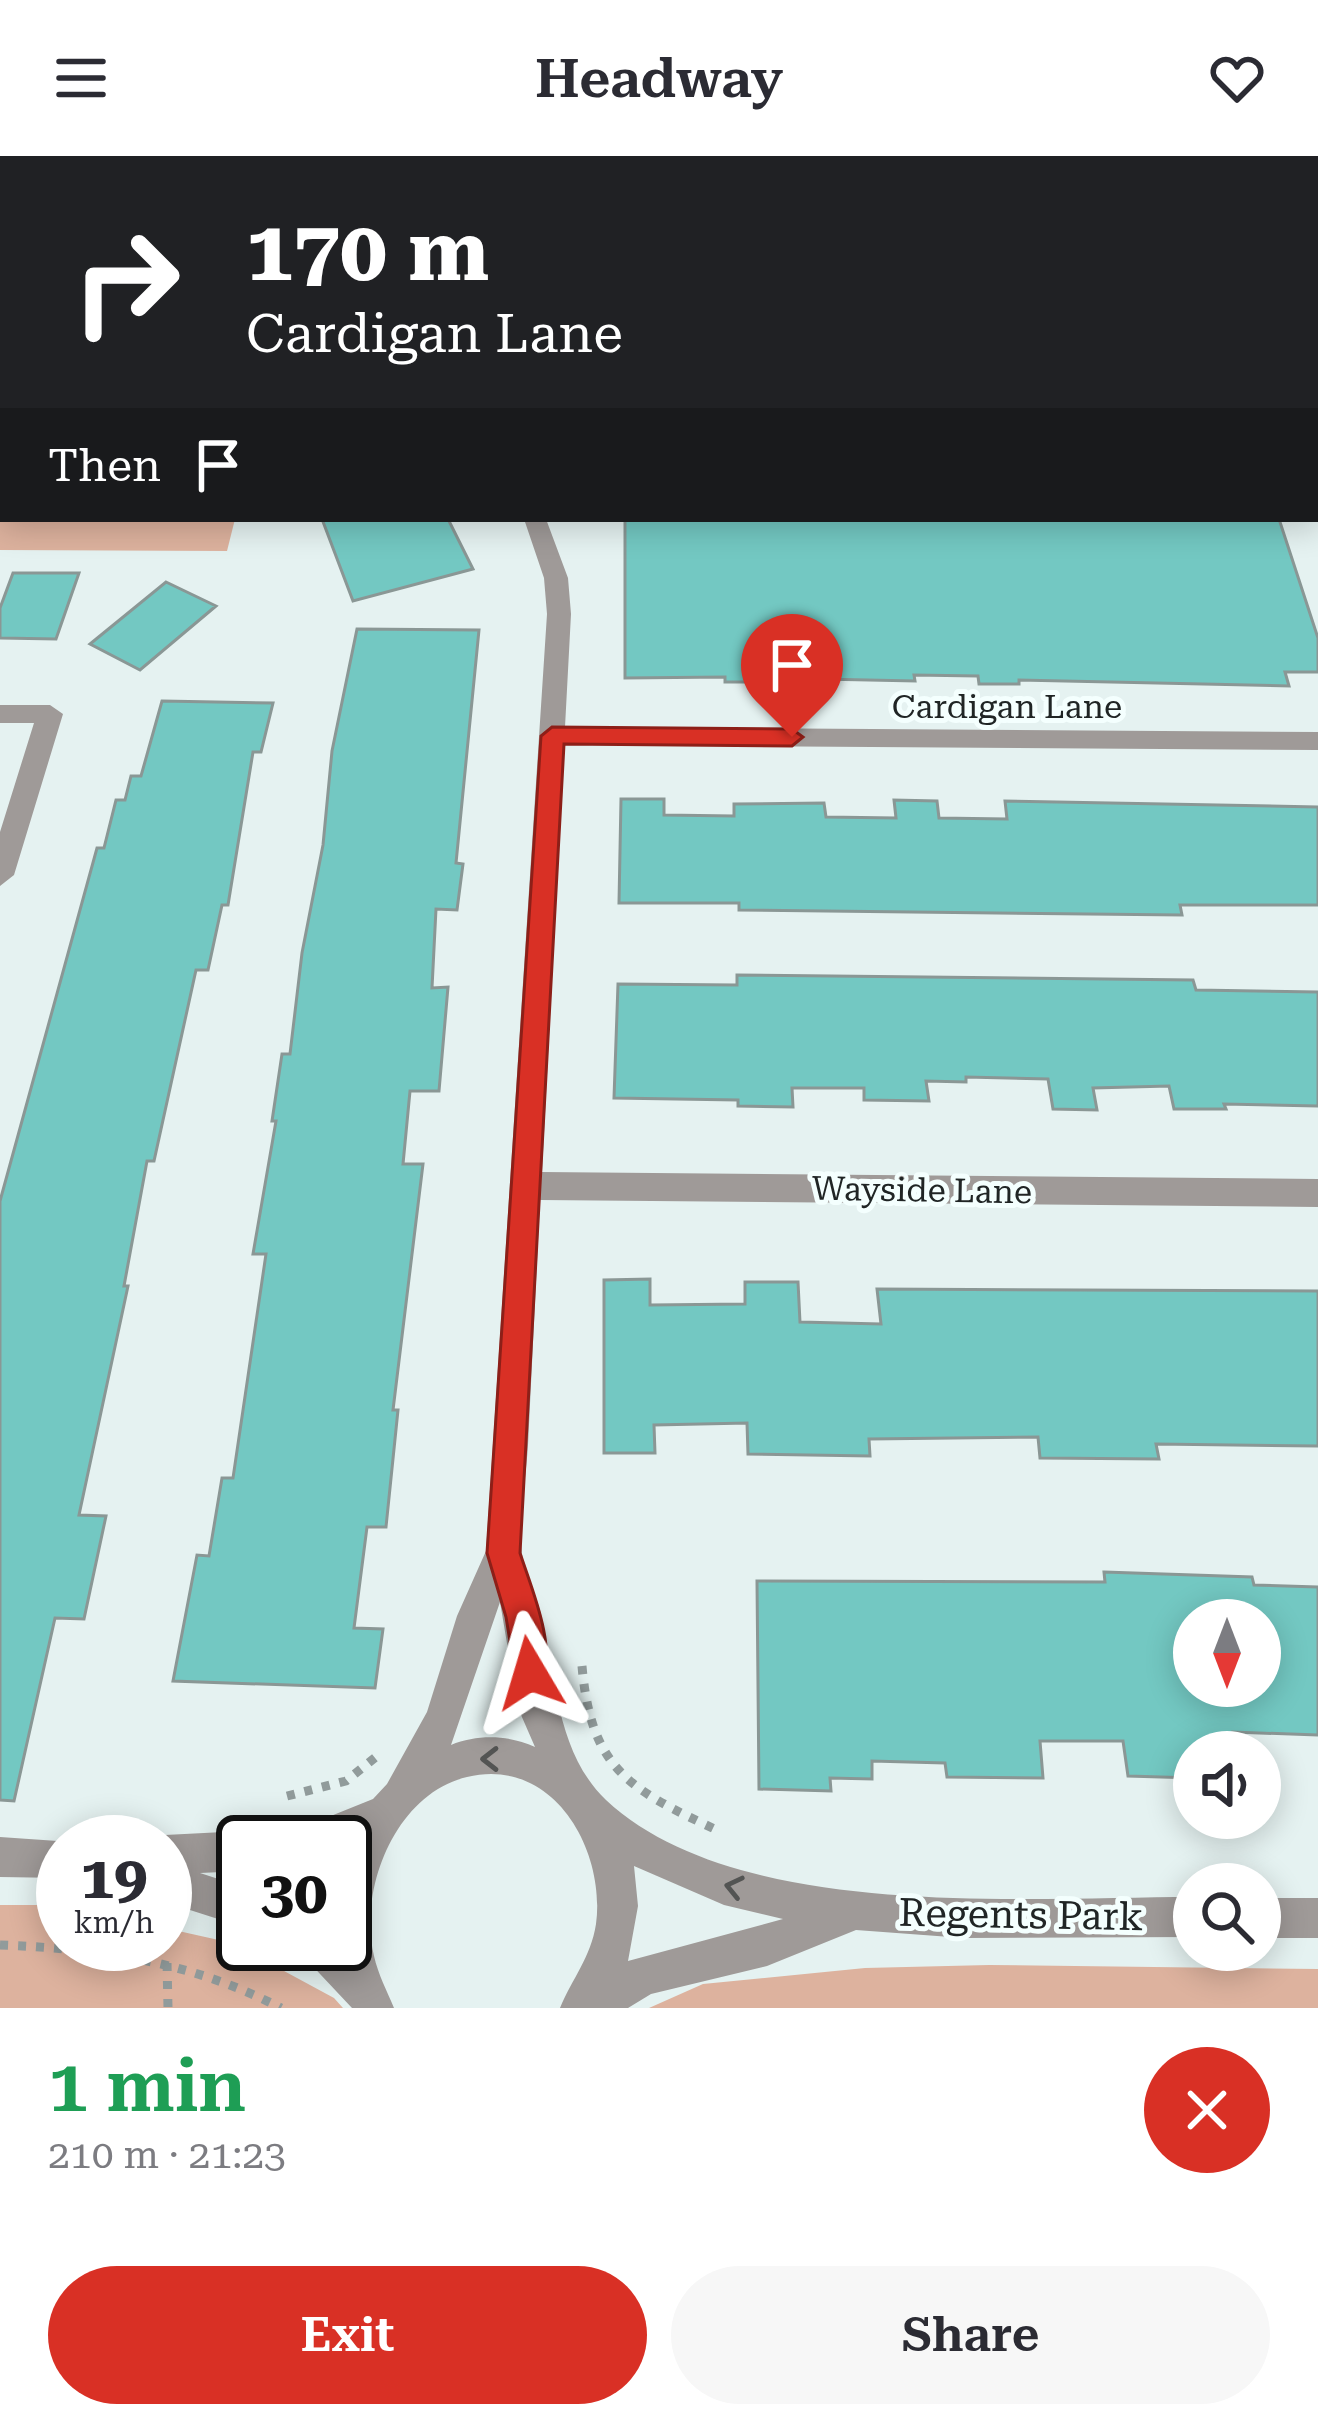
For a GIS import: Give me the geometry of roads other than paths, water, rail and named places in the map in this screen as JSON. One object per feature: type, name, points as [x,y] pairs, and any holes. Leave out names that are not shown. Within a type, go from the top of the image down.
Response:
[{"type":"street","points":[[536,522],[558,592],[504,1553],[523,1617],[537,1708],[613,1858],[618,1916],[603,1973],[586,2008]]},
{"type":"street","points":[[0,714],[50,714],[0,874]]},
{"type":"street","name":"Cardigan Lane","points":[[552,736],[1318,741]]},
{"type":"street","name":"Wayside Lane","points":[[526,1186],[1318,1193]]},
{"type":"street","points":[[374,2008],[353,1963],[348,1910],[359,1858],[444,1720],[475,1616],[504,1553]]},
{"type":"street","name":"Regents Park","points":[[393,1803],[445,1766],[492,1757],[537,1766],[657,1861],[699,1879],[848,1913],[1173,1917]]},
{"type":"street","points":[[369,1815],[393,1803]]},
{"type":"street","points":[[0,1857],[36,1858]]},
{"type":"street","name":"Regents Park","points":[[586,2008],[643,1975],[767,1946],[848,1913]]},
{"type":"street","points":[[1281,1918],[1318,1918]]},
{"type":"street","points":[[347,1971],[374,2008]]}]
